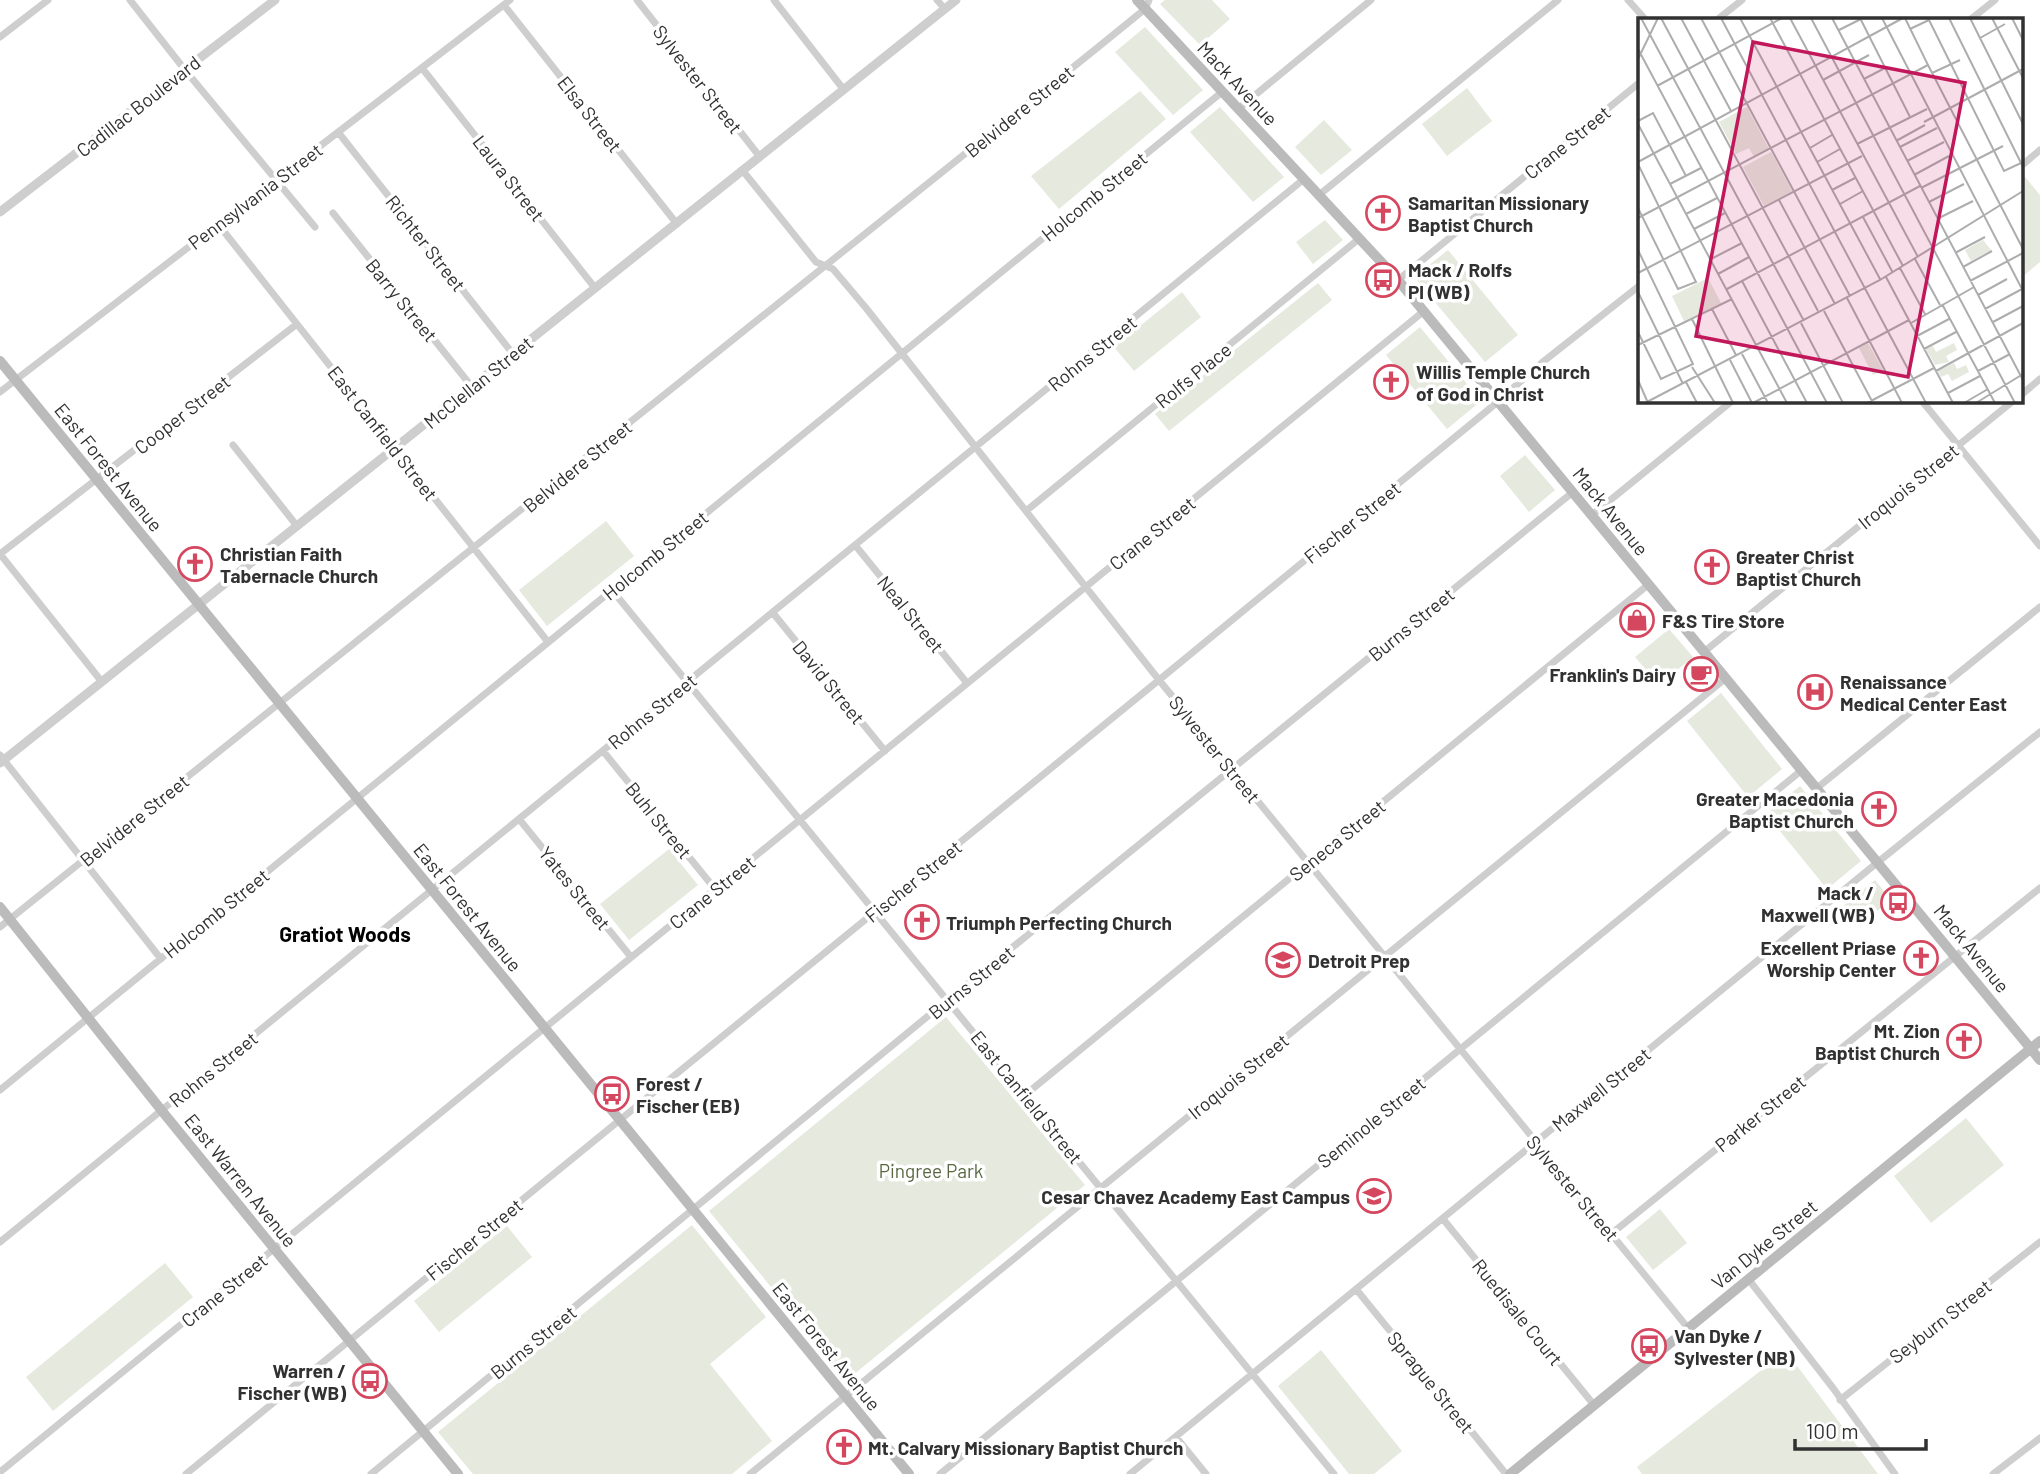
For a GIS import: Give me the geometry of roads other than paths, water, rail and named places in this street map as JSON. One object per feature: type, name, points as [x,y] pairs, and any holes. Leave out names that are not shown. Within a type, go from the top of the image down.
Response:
[{"type":"main road","name":"Mack Avenue","points":[[1137,0],[1147,5],[1222,92],[1398,280],[1956,956],[2036,1045],[2040,1060]]},
{"type":"main road","name":"East Forest Avenue","points":[[0,361],[909,1474]]},
{"type":"main road","name":"East Warren Avenue","points":[[0,907],[162,1111],[458,1474]]},
{"type":"main road","name":"Van Dyke Street","points":[[1508,1474],[2036,1045]]},
{"type":"street","points":[[0,37],[48,0]]},
{"type":"street","points":[[130,0],[315,227]]},
{"type":"street","name":"Cadillac Boulevard","points":[[0,212],[275,0]]},
{"type":"street","name":"Sylvester Street","points":[[637,0],[760,157]]},
{"type":"street","points":[[774,0],[844,90]]},
{"type":"street","points":[[937,0],[944,9]]},
{"type":"street","name":"McClellan Street","points":[[1,759],[199,605],[956,0]]},
{"type":"street","points":[[1238,109],[1371,0]]},
{"type":"street","points":[[1319,195],[1558,0]]},
{"type":"street","points":[[1628,0],[1644,18]]},
{"type":"street","points":[[1719,18],[1742,0]]},
{"type":"street","points":[[1972,18],[1995,0]]},
{"type":"street","name":"Pennsylvania Street","points":[[0,392],[507,2]]},
{"type":"street","name":"Elsa Street","points":[[507,2],[677,224]]},
{"type":"street","name":"Belvidere Street","points":[[0,927],[475,549],[1147,5]]},
{"type":"street","name":"Laura Street","points":[[422,68],[595,288]]},
{"type":"street","name":"Crane Street","points":[[1398,280],[1638,84]]},
{"type":"street","name":"Holcomb Street","points":[[0,1090],[1222,92]]},
{"type":"street","name":"Richter Street","points":[[338,132],[513,354]]},
{"type":"street","points":[[2022,165],[2040,150]]},
{"type":"street","name":"Sylvester Street","points":[[743,171],[816,262],[836,272],[1232,771],[1688,1328]]},
{"type":"street","name":"Rohns Street","points":[[0,1242],[1304,179]]},
{"type":"street","name":"Barry Street","points":[[333,213],[472,387]]},
{"type":"street","name":"East Canfield Street","points":[[218,224],[548,642]]},
{"type":"street","name":"Rolfs Place","points":[[1026,511],[1360,238]]},
{"type":"street","name":"Fischer Street","points":[[186,1474],[1638,287]]},
{"type":"street","name":"Crane Street","points":[[0,1472],[1424,311]]},
{"type":"street","name":"Cooper Street","points":[[0,554],[297,324]]},
{"type":"street","points":[[2022,394],[2040,379]]},
{"type":"street","points":[[1592,515],[1731,402]]},
{"type":"street","points":[[1923,402],[2040,546]]},
{"type":"street","name":"Iroquois Street","points":[[1704,651],[2012,402]]},
{"type":"street","points":[[233,445],[297,526]]},
{"type":"street","name":"Burns Street","points":[[371,1474],[1573,492]]},
{"type":"street","name":"Neal Street","points":[[855,545],[967,683]]},
{"type":"street","points":[[0,554],[102,682]]},
{"type":"street","name":"Seneca Street","points":[[1025,1095],[1649,584]]},
{"type":"street","name":"East Canfield Street","points":[[612,590],[1334,1474]]},
{"type":"street","points":[[1817,788],[2040,607]]},
{"type":"street","name":"David Street","points":[[772,613],[885,751]]},
{"type":"street","name":"Iroquois Street","points":[[750,1474],[1726,678]]},
{"type":"street","name":"Maxwell Street","points":[[1130,1474],[2040,732]]},
{"type":"street","name":"Buhl Street","points":[[603,751],[715,889]]},
{"type":"street","points":[[1,759],[161,958]]},
{"type":"street","name":"Seminole Street","points":[[940,1474],[1802,770]]},
{"type":"street","name":"Yates Street","points":[[519,819],[631,957]]},
{"type":"street","name":"Parker Street","points":[[1611,1234],[2040,888]]},
{"type":"street","name":"Ruedisale Court","points":[[1443,1219],[1594,1405]]},
{"type":"street","name":"Seyburn Street","points":[[1840,1400],[2040,1242]]},
{"type":"street","points":[[1749,1280],[1895,1474]]},
{"type":"street","name":"Sprague Street","points":[[1356,1289],[1508,1474]]},
{"type":"street","points":[[1176,1437],[1206,1474]]},
{"type":"street","points":[[1993,1474],[2040,1438]]},
{"type":"place","name":"Samaritan Missionary Baptist Church","points":[[1383,213]]},
{"type":"place","name":"Mack / Rolfs Pl (WB)","points":[[1383,280]]},
{"type":"place","name":"Willis Temple Church of God in Christ","points":[[1391,382]]},
{"type":"place","name":"Christian Faith Tabernacle Church","points":[[195,564]]},
{"type":"place","name":"Greater Christ Baptist Church","points":[[1712,567]]},
{"type":"place","name":"F&S Tire Store","points":[[1637,620]]},
{"type":"place","name":"Franklin's Dairy","points":[[1701,674]]},
{"type":"place","name":"Renaissance Medical Center East","points":[[1815,692]]},
{"type":"place","name":"Greater Macedonia Baptist Church","points":[[1879,809]]},
{"type":"place","name":"Mack / Maxwell (WB)","points":[[1898,903]]},
{"type":"place","name":"Triumph Perfecting Church","points":[[922,922]]},
{"type":"place","name":"Excellent Priase Worship Center","points":[[1921,958]]},
{"type":"place","name":"Detroit Prep","points":[[1283,960]]},
{"type":"place","name":"Mt. Zion Baptist Church","points":[[1964,1041]]},
{"type":"place","name":"Forest / Fischer (EB)","points":[[612,1094]]},
{"type":"place","name":"Cesar Chavez Academy East Campus","points":[[1374,1196]]},
{"type":"place","name":"Van Dyke / Sylvester (NB)","points":[[1649,1346]]},
{"type":"place","name":"Warren / Fischer (WB)","points":[[370,1381]]},
{"type":"place","name":"Mt. Calvary Missionary Baptist Church","points":[[844,1447]]},
{"type":"district","name":"Gratiot Woods","points":[[345,933]]},
{"type":"park label","name":"Pingree Park","points":[[931,1170]]}]
